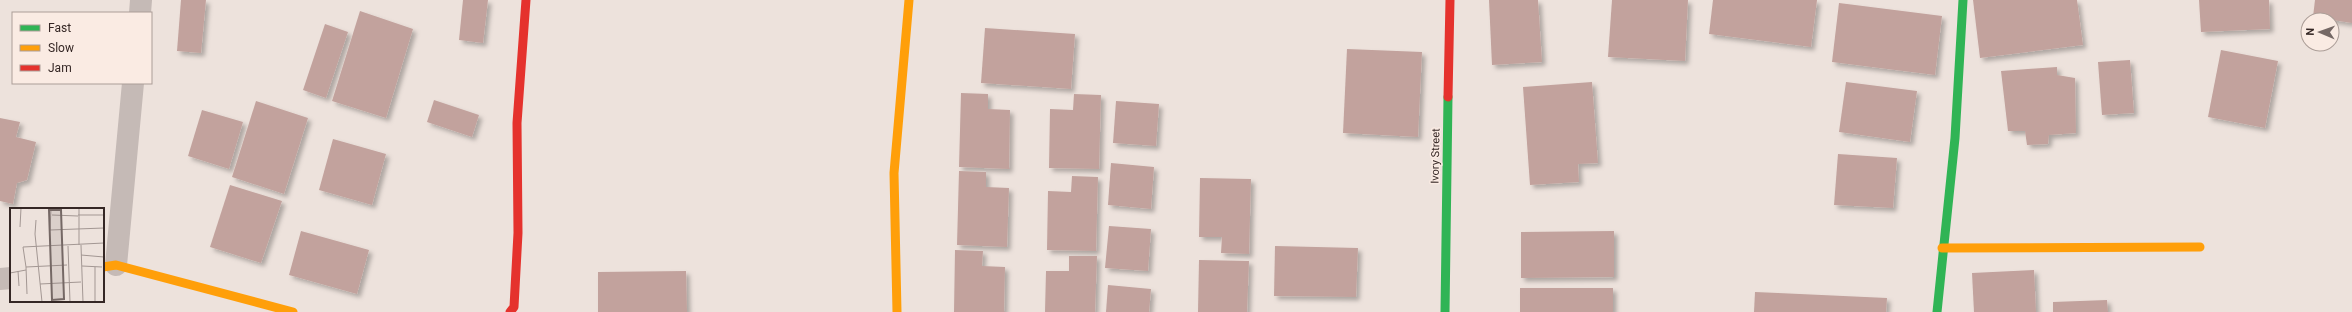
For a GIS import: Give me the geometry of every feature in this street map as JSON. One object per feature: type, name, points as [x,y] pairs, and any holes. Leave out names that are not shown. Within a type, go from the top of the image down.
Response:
[{"type":"street","points":[[140,12],[141,0]]},
{"type":"street","points":[[510,312],[514,307],[518,233],[517,123],[526,0]]},
{"type":"street","points":[[897,312],[894,173],[909,0]]},
{"type":"street","name":"Ivory Street","points":[[1445,312],[1450,0]]},
{"type":"street","points":[[1937,312],[1942,248],[1955,138],[1963,0]]},
{"type":"street","points":[[134,84],[110,266],[293,312]]},
{"type":"street","points":[[1942,248],[2200,247]]},
{"type":"street","points":[[0,279],[10,278]]},
{"type":"building","points":[[181,0],[206,0],[201,53],[177,51]]},
{"type":"building","points":[[463,0],[488,0],[483,43],[459,40]]},
{"type":"building","points":[[1489,0],[1538,0],[1542,62],[1492,65]]},
{"type":"building","points":[[1612,0],[1688,0],[1685,61],[1608,57]]},
{"type":"building","points":[[1713,0],[1817,0],[1811,47],[1709,34]]},
{"type":"building","points":[[1973,0],[2077,0],[2083,45],[1980,58]]},
{"type":"building","points":[[2199,0],[2269,0],[2270,29],[2201,32]]},
{"type":"building","points":[[2315,0],[2352,0],[2352,23],[2340,21],[2340,12],[2314,12]]},
{"type":"building","points":[[1839,3],[1942,16],[1935,75],[1832,62]]},
{"type":"building","points":[[360,11],[413,29],[386,118],[332,101]]},
{"type":"building","points":[[325,24],[348,32],[326,98],[303,90]]},
{"type":"building","points":[[985,28],[1075,34],[1071,89],[981,83]]},
{"type":"building","points":[[1347,49],[1422,52],[1418,137],[1343,133]]},
{"type":"building","points":[[2221,50],[2278,61],[2265,128],[2208,117]]},
{"type":"building","points":[[2130,60],[2134,113],[2102,115],[2098,62]]},
{"type":"building","points":[[2057,67],[2057,75],[2075,78],[2076,133],[2049,135],[2048,144],[2027,145],[2025,131],[2008,131],[2001,71]]},
{"type":"building","points":[[1592,82],[1598,163],[1578,164],[1579,182],[1530,185],[1523,87]]},
{"type":"building","points":[[1846,82],[1917,91],[1910,142],[1839,132]]},
{"type":"building","points":[[961,93],[988,94],[988,109],[1010,110],[1009,169],[959,167]]},
{"type":"building","points":[[1074,94],[1101,95],[1099,169],[1049,168],[1050,109],[1073,110]]},
{"type":"building","points":[[434,100],[479,115],[472,137],[427,122]]},
{"type":"building","points":[[256,101],[308,118],[284,194],[232,177]]},
{"type":"building","points":[[1116,101],[1159,104],[1156,146],[1113,143]]},
{"type":"building","points":[[202,110],[243,122],[229,169],[188,156]]},
{"type":"building","points":[[0,118],[20,122],[16,137],[36,142],[27,180],[17,183],[13,204],[0,201]]},
{"type":"building","points":[[333,139],[386,154],[372,205],[319,190]]},
{"type":"building","points":[[1838,154],[1897,158],[1893,208],[1834,205]]},
{"type":"building","points":[[1111,163],[1154,167],[1151,209],[1108,205]]},
{"type":"building","points":[[959,171],[986,172],[986,187],[1009,188],[1007,247],[957,245]]},
{"type":"building","points":[[1072,176],[1098,177],[1096,251],[1047,250],[1048,191],[1071,192]]},
{"type":"building","points":[[1200,178],[1251,179],[1249,254],[1221,253],[1222,237],[1199,237]]},
{"type":"building","points":[[230,185],[282,201],[261,263],[210,247]]},
{"type":"building","points":[[1109,226],[1151,229],[1148,271],[1105,268]]},
{"type":"building","points":[[301,231],[369,250],[357,294],[289,275]]},
{"type":"building","points":[[1614,231],[1614,277],[1521,278],[1521,232]]},
{"type":"building","points":[[1275,246],[1358,248],[1356,297],[1274,296]]},
{"type":"building","points":[[955,250],[983,251],[982,266],[1005,267],[1004,312],[954,312]]},
{"type":"building","points":[[1069,256],[1097,256],[1095,312],[1045,312],[1046,271],[1069,271]]},
{"type":"building","points":[[1199,260],[1249,261],[1247,312],[1198,312]]},
{"type":"building","points":[[2034,270],[2036,312],[1974,312],[1972,273]]},
{"type":"building","points":[[686,271],[687,312],[598,312],[598,272]]},
{"type":"building","points":[[1108,285],[1151,289],[1149,312],[1106,312]]},
{"type":"building","points":[[1520,288],[1613,288],[1613,312],[1520,312]]},
{"type":"building","points":[[1755,292],[1887,298],[1886,312],[1754,312]]},
{"type":"building","points":[[2107,300],[2108,312],[2053,312],[2053,302]]},
{"type":"traffic: fast","points":[[1937,312],[1955,138],[1963,0]]},
{"type":"traffic: fast","points":[[1445,312],[1448,97]]},
{"type":"traffic: slow","points":[[897,312],[894,173],[909,0]]},
{"type":"traffic: slow","points":[[1942,248],[2200,247]]},
{"type":"traffic: slow","points":[[104,267],[116,265],[293,312]]},
{"type":"traffic: jam","points":[[510,312],[514,307],[518,233],[517,123],[526,0]]},
{"type":"traffic: jam","points":[[1448,97],[1450,0]]}]
